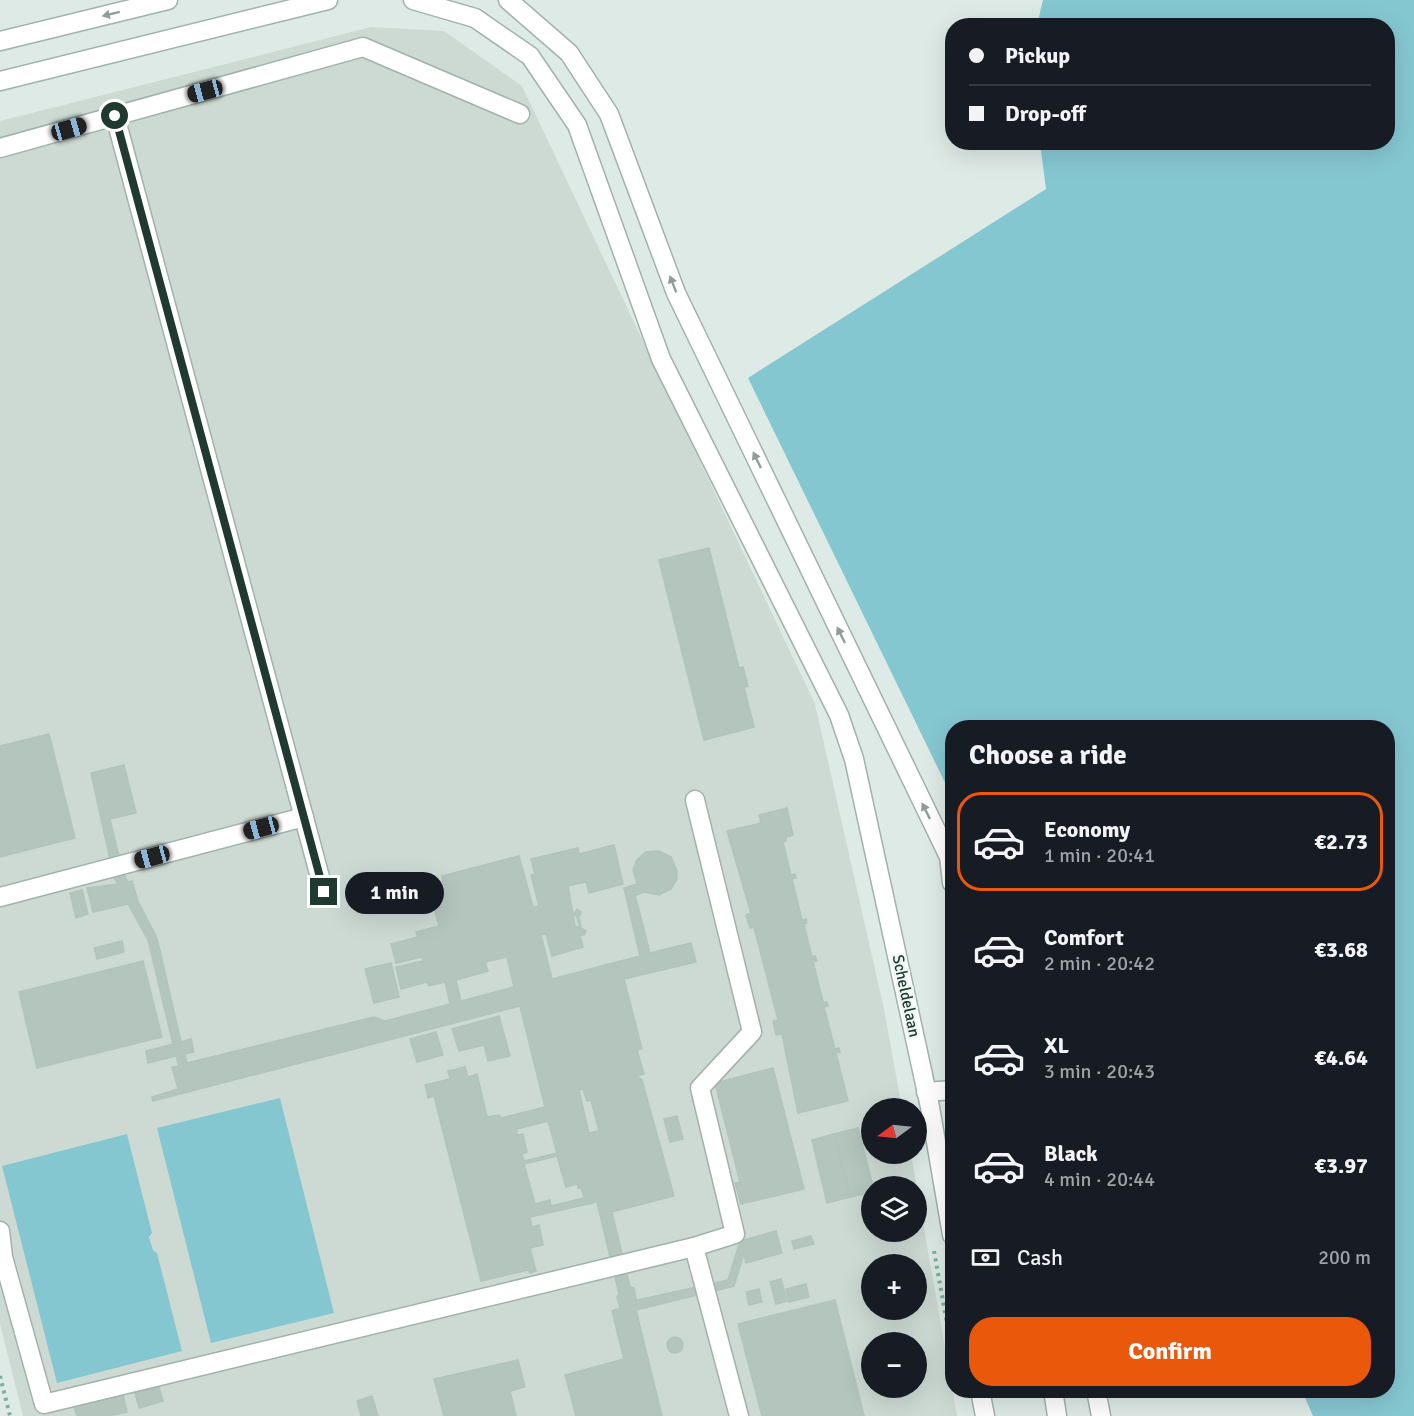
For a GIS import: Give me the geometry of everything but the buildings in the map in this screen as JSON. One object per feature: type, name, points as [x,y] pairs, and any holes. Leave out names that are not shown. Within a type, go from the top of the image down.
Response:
[{"type":"lane","points":[[0,41],[168,0]]},
{"type":"lane","points":[[0,81],[328,0]]},
{"type":"lane","name":"Scheldelaan","points":[[413,0],[475,18],[530,56],[577,125],[661,359],[839,715],[854,759],[926,1092],[945,1196]]},
{"type":"lane","points":[[508,0],[569,53],[609,114],[676,293],[945,848]]},
{"type":"lane","points":[[0,148],[363,48],[520,114]]},
{"type":"lane","points":[[115,116],[324,892]]},
{"type":"lane","points":[[0,1231],[3,1257],[44,1404],[694,1247],[735,1234],[700,1088],[752,1032],[696,800]]},
{"type":"lane","points":[[0,897],[304,816]]},
{"type":"lane","points":[[926,1092],[945,1091]]},
{"type":"lane","points":[[694,1247],[739,1416]]},
{"type":"lane","points":[[982,1398],[985,1416]]},
{"type":"lane","points":[[1054,1398],[1057,1416]]},
{"type":"lane","points":[[1098,1398],[1101,1416]]},
{"type":"path","points":[[0,1376],[10,1416]]},
{"type":"shaded area","points":[[371,27],[444,31],[522,86],[815,704],[884,1009],[900,1098],[861,1098],[861,1164],[913,1164],[915,1176],[861,1176],[861,1242],[926,1242],[945,1348],[945,1398],[954,1398],[957,1416],[23,1416],[0,1324],[0,121]]},
{"type":"water","points":[[1043,0],[1414,0],[1414,1416],[1313,1416],[1305,1398],[1395,1398],[1395,720],[945,720],[945,783],[748,378],[1046,189],[1041,150],[1395,150],[1395,18],[1039,18]]},
{"type":"water","points":[[280,1098],[334,1313],[211,1343],[157,1128]]},
{"type":"water","points":[[127,1134],[152,1233],[149,1237],[153,1250],[157,1253],[182,1351],[57,1383],[2,1166]]},
{"type":"route","points":[[115,116],[324,892]]}]
